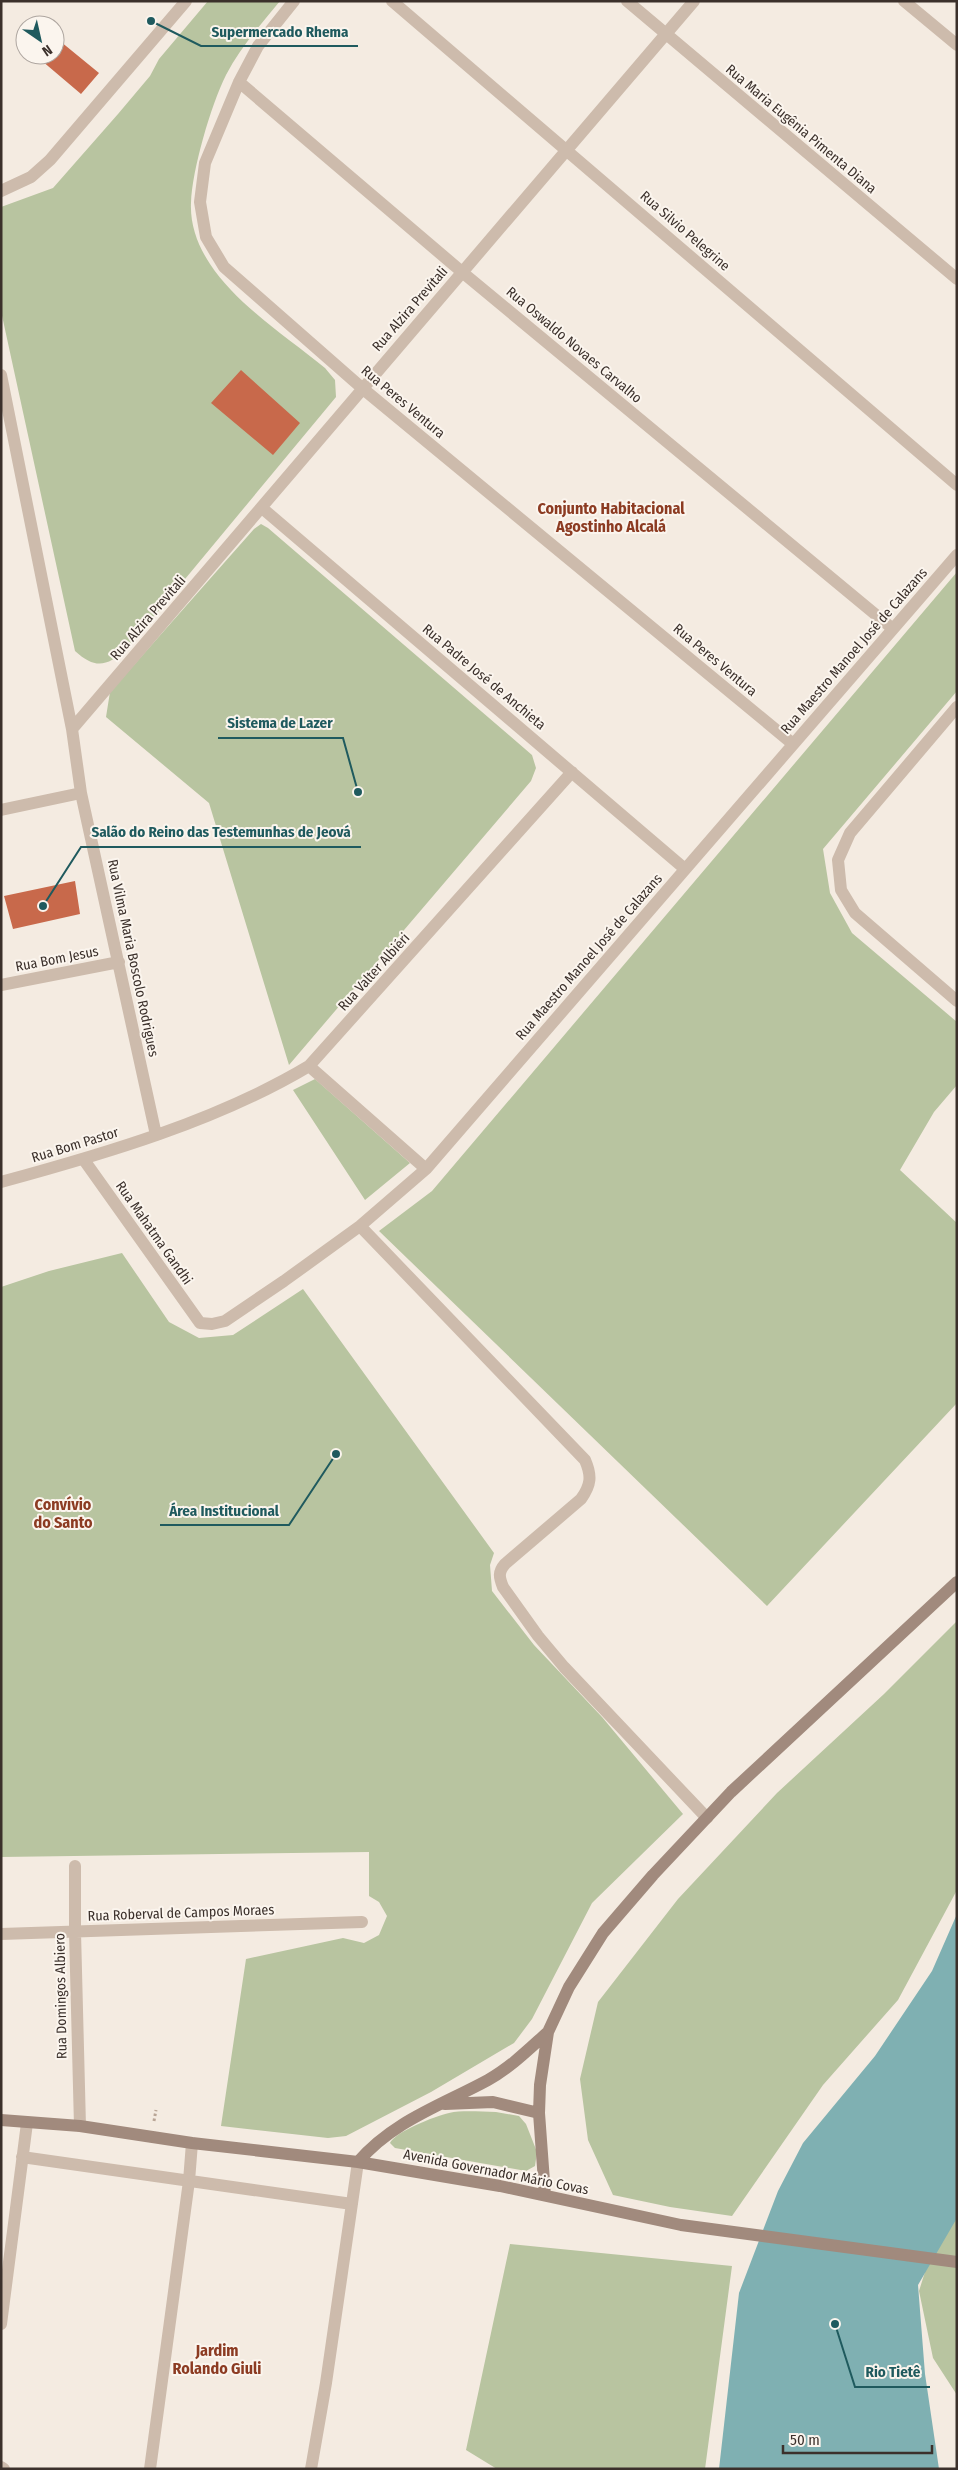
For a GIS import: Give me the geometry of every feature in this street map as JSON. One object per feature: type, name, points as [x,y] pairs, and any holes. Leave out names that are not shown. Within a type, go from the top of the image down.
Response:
[{"type":"street","points":[[1,191],[31,177],[50,160],[186,1]]},
{"type":"street","name":"Rua Peres Ventura","points":[[294,1],[258,46],[239,82],[205,163],[200,202],[206,238],[224,268],[362,388],[793,744]]},
{"type":"street","name":"Rua Silvio Pelegrine","points":[[392,1],[957,485]]},
{"type":"street","name":"Rua Maria Eugênia Pimenta Diana","points":[[627,1],[957,278]]},
{"type":"street","name":"Rua Alzira Previtali","points":[[72,729],[694,1]]},
{"type":"street","points":[[904,1],[957,45]]},
{"type":"street","name":"Rua Oswaldo Novaes Carvalho","points":[[239,82],[462,272],[893,629]]},
{"type":"street","name":"Rua Vilma Maria Boscolo Rodrigues","points":[[1,375],[72,729],[81,793],[156,1135]]},
{"type":"street","name":"Rua Padre José de Anchieta","points":[[262,508],[685,870]]},
{"type":"street","name":"Rua Maestro Manoel José de Calazans","points":[[200,1324],[212,1324],[225,1320],[360,1226],[426,1169],[957,555]]},
{"type":"street","points":[[957,707],[850,833],[838,860],[841,890],[855,914],[957,1001]]},
{"type":"street","name":"Rua Valter Albiéri","points":[[156,1135],[275,1086],[309,1066],[572,772]]},
{"type":"street","points":[[1,810],[81,793]]},
{"type":"street","name":"Rua Bom Jesus","points":[[1,985],[119,962]]},
{"type":"street","points":[[309,1066],[426,1169]]},
{"type":"street","name":"Rua Bom Pastor","points":[[1,1182],[84,1160],[156,1135]]},
{"type":"street","name":"Rua Mahatma Gandhi","points":[[84,1160],[200,1324]]},
{"type":"street","points":[[360,1226],[585,1460],[590,1471],[591,1482],[581,1499],[505,1564],[500,1570],[499,1578],[503,1587],[538,1636],[564,1667],[707,1818]]},
{"type":"street","points":[[545,2195],[539,2113],[548,2032],[569,1987],[603,1932],[738,1786],[957,1582]]},
{"type":"street","name":"Rua Domingos Albiero","points":[[75,1866],[80,2126]]},
{"type":"street","name":"Rua Roberval de Campos Moraes","points":[[1,1934],[362,1922]]},
{"type":"street","points":[[311,2469],[326,2383],[358,2162],[372,2146],[390,2131],[437,2105],[489,2080],[516,2061],[548,2032]]},
{"type":"street","points":[[437,2105],[475,2101],[493,2102],[539,2113]]},
{"type":"street","name":"Avenida Governador Mário Covas","points":[[1,2120],[80,2126],[192,2143],[358,2162],[545,2195],[681,2225],[957,2262]]},
{"type":"street","points":[[1,2324],[27,2123]]},
{"type":"street","points":[[150,2469],[189,2181],[192,2143]]},
{"type":"street","points":[[22,2157],[352,2204]]},
{"type":"path","points":[[154,2122],[156,2110]]},
{"type":"green space","points":[[208,1],[280,1],[238,55],[226,75],[214,103],[203,138],[192,189],[191,211],[196,235],[210,264],[234,293],[263,320],[325,368],[335,380],[336,397],[127,649],[113,659],[101,664],[89,661],[75,651],[1,311],[1,207],[53,188],[150,76],[159,59]]},
{"type":"green space","points":[[261,524],[532,755],[536,768],[531,781],[289,1065],[209,803],[106,717],[110,692],[254,529]]},
{"type":"green space","points":[[957,572],[957,691],[823,849],[830,893],[852,933],[957,1022],[957,1085],[934,1112],[900,1170],[957,1223],[957,1403],[767,1606],[379,1231],[432,1191]]},
{"type":"green space","points":[[315,1079],[410,1163],[365,1200],[293,1090]]},
{"type":"green space","points":[[122,1253],[169,1322],[199,1338],[233,1335],[303,1289],[494,1553],[490,1565],[492,1591],[534,1645],[602,1717],[683,1814],[592,1903],[532,2019],[514,2043],[431,2092],[346,2136],[328,2138],[221,2126],[246,1959],[343,1938],[364,1943],[379,1935],[387,1916],[379,1902],[369,1896],[369,1852],[1,1857],[1,1287],[49,1271]]},
{"type":"green space","points":[[957,1621],[957,1890],[898,2000],[823,2085],[732,2216],[670,2207],[613,2195],[588,2140],[580,2079],[598,2002],[678,1899],[777,1793],[884,1694]]},
{"type":"green space","points":[[496,2112],[519,2116],[526,2124],[537,2152],[535,2166],[526,2171],[395,2148],[390,2143],[407,2129],[449,2113]]},
{"type":"green space","points":[[957,2170],[957,2395],[933,2358],[919,2291]]},
{"type":"green space","points":[[510,2244],[732,2266],[705,2469],[497,2469],[466,2450]]},
{"type":"water","points":[[957,1914],[957,2218],[918,2285],[925,2374],[939,2469],[719,2469],[739,2293],[778,2191],[803,2143],[875,2056],[932,1971]]},
{"type":"building","points":[[65,45],[99,73],[81,94],[47,65],[65,65]]},
{"type":"building","points":[[241,370],[300,423],[273,455],[211,403]]},
{"type":"building","points":[[75,881],[80,914],[13,929],[4,896]]},
{"type":"place","name":"Supermercado Rhema","points":[[151,21]]},
{"type":"place","name":"Sistema de Lazer","points":[[358,792]]},
{"type":"place","name":"Salão do Reino das Testemunhas de Jeová","points":[[43,906]]},
{"type":"place","name":"Área Institucional","points":[[336,1454]]},
{"type":"place","name":"Rio Tietê","points":[[835,2324]]},
{"type":"district","name":"Conjunto Habitacional Agostinho Alcalá","points":[[611,517]]},
{"type":"district","name":"Convívio do Santo","points":[[63,1513]]},
{"type":"district","name":"Jardim Rolando Giuli","points":[[217,2359]]}]
